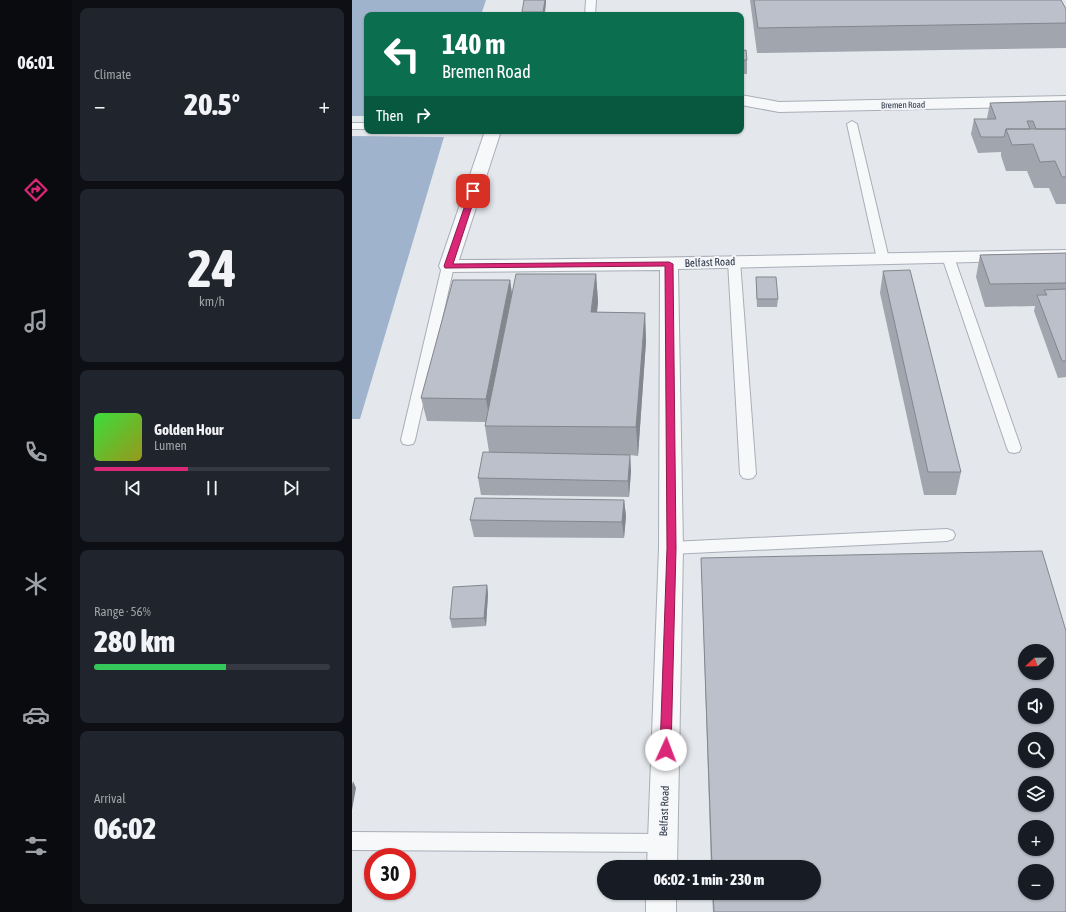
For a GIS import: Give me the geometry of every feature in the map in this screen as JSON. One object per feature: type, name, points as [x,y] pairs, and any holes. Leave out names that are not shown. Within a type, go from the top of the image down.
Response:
[{"type":"street","name":"Bremen Road","points":[[744,101],[779,107],[1066,101]]},
{"type":"street","points":[[492,134],[448,266],[669,264]]},
{"type":"street","name":"Belfast Road","points":[[662,860],[672,548],[669,264],[734,261],[1066,256]]},
{"type":"street","points":[[661,912],[662,900]]},
{"type":"lane","points":[[590,12],[591,0]]},
{"type":"lane","points":[[852,124],[883,258]]},
{"type":"lane","points":[[352,126],[364,126]]},
{"type":"lane","points":[[948,257],[1014,448]]},
{"type":"lane","points":[[734,261],[748,474]]},
{"type":"lane","points":[[408,440],[448,266]]},
{"type":"lane","points":[[672,548],[948,535]]},
{"type":"lane","points":[[352,841],[663,843]]},
{"type":"water","points":[[352,0],[486,0],[482,12],[364,12],[364,116],[352,116]]},
{"type":"water","points":[[352,136],[444,137],[360,419],[352,419]]},
{"type":"building","points":[[524,0],[545,0],[543,12],[522,12]]},
{"type":"building","points":[[754,0],[1061,0],[1066,9],[1066,23],[758,28]]},
{"type":"building","points":[[744,50],[746,50],[747,60],[744,60]]},
{"type":"building","points":[[1066,101],[1066,129],[1036,129],[1033,121],[1027,121],[1030,129],[1006,129],[1004,137],[981,137],[974,119],[996,119],[990,103]]},
{"type":"building","points":[[1006,129],[1066,129],[1066,177],[1062,177],[1055,161],[1040,162],[1033,144],[1012,145]]},
{"type":"building","points":[[1066,253],[1066,283],[990,284],[980,255]]},
{"type":"building","points":[[910,270],[961,472],[928,472],[883,271]]},
{"type":"building","points":[[516,274],[596,274],[591,312],[645,313],[636,427],[485,426]]},
{"type":"building","points":[[756,277],[776,277],[778,299],[757,299]]},
{"type":"building","points":[[453,280],[510,280],[486,399],[421,398]]},
{"type":"building","points":[[1066,289],[1066,361],[1062,361],[1037,295],[1047,295],[1044,290]]},
{"type":"building","points":[[483,452],[630,455],[628,481],[478,478]]},
{"type":"building","points":[[475,498],[624,500],[622,522],[470,520]]},
{"type":"building","points":[[1042,551],[1066,631],[1066,912],[714,912],[713,900],[821,900],[821,860],[712,860],[701,558]]},
{"type":"building","points":[[487,585],[484,618],[450,619],[453,587]]},
{"type":"route","points":[[473,191],[448,266],[669,264],[672,548],[666,750]]}]
